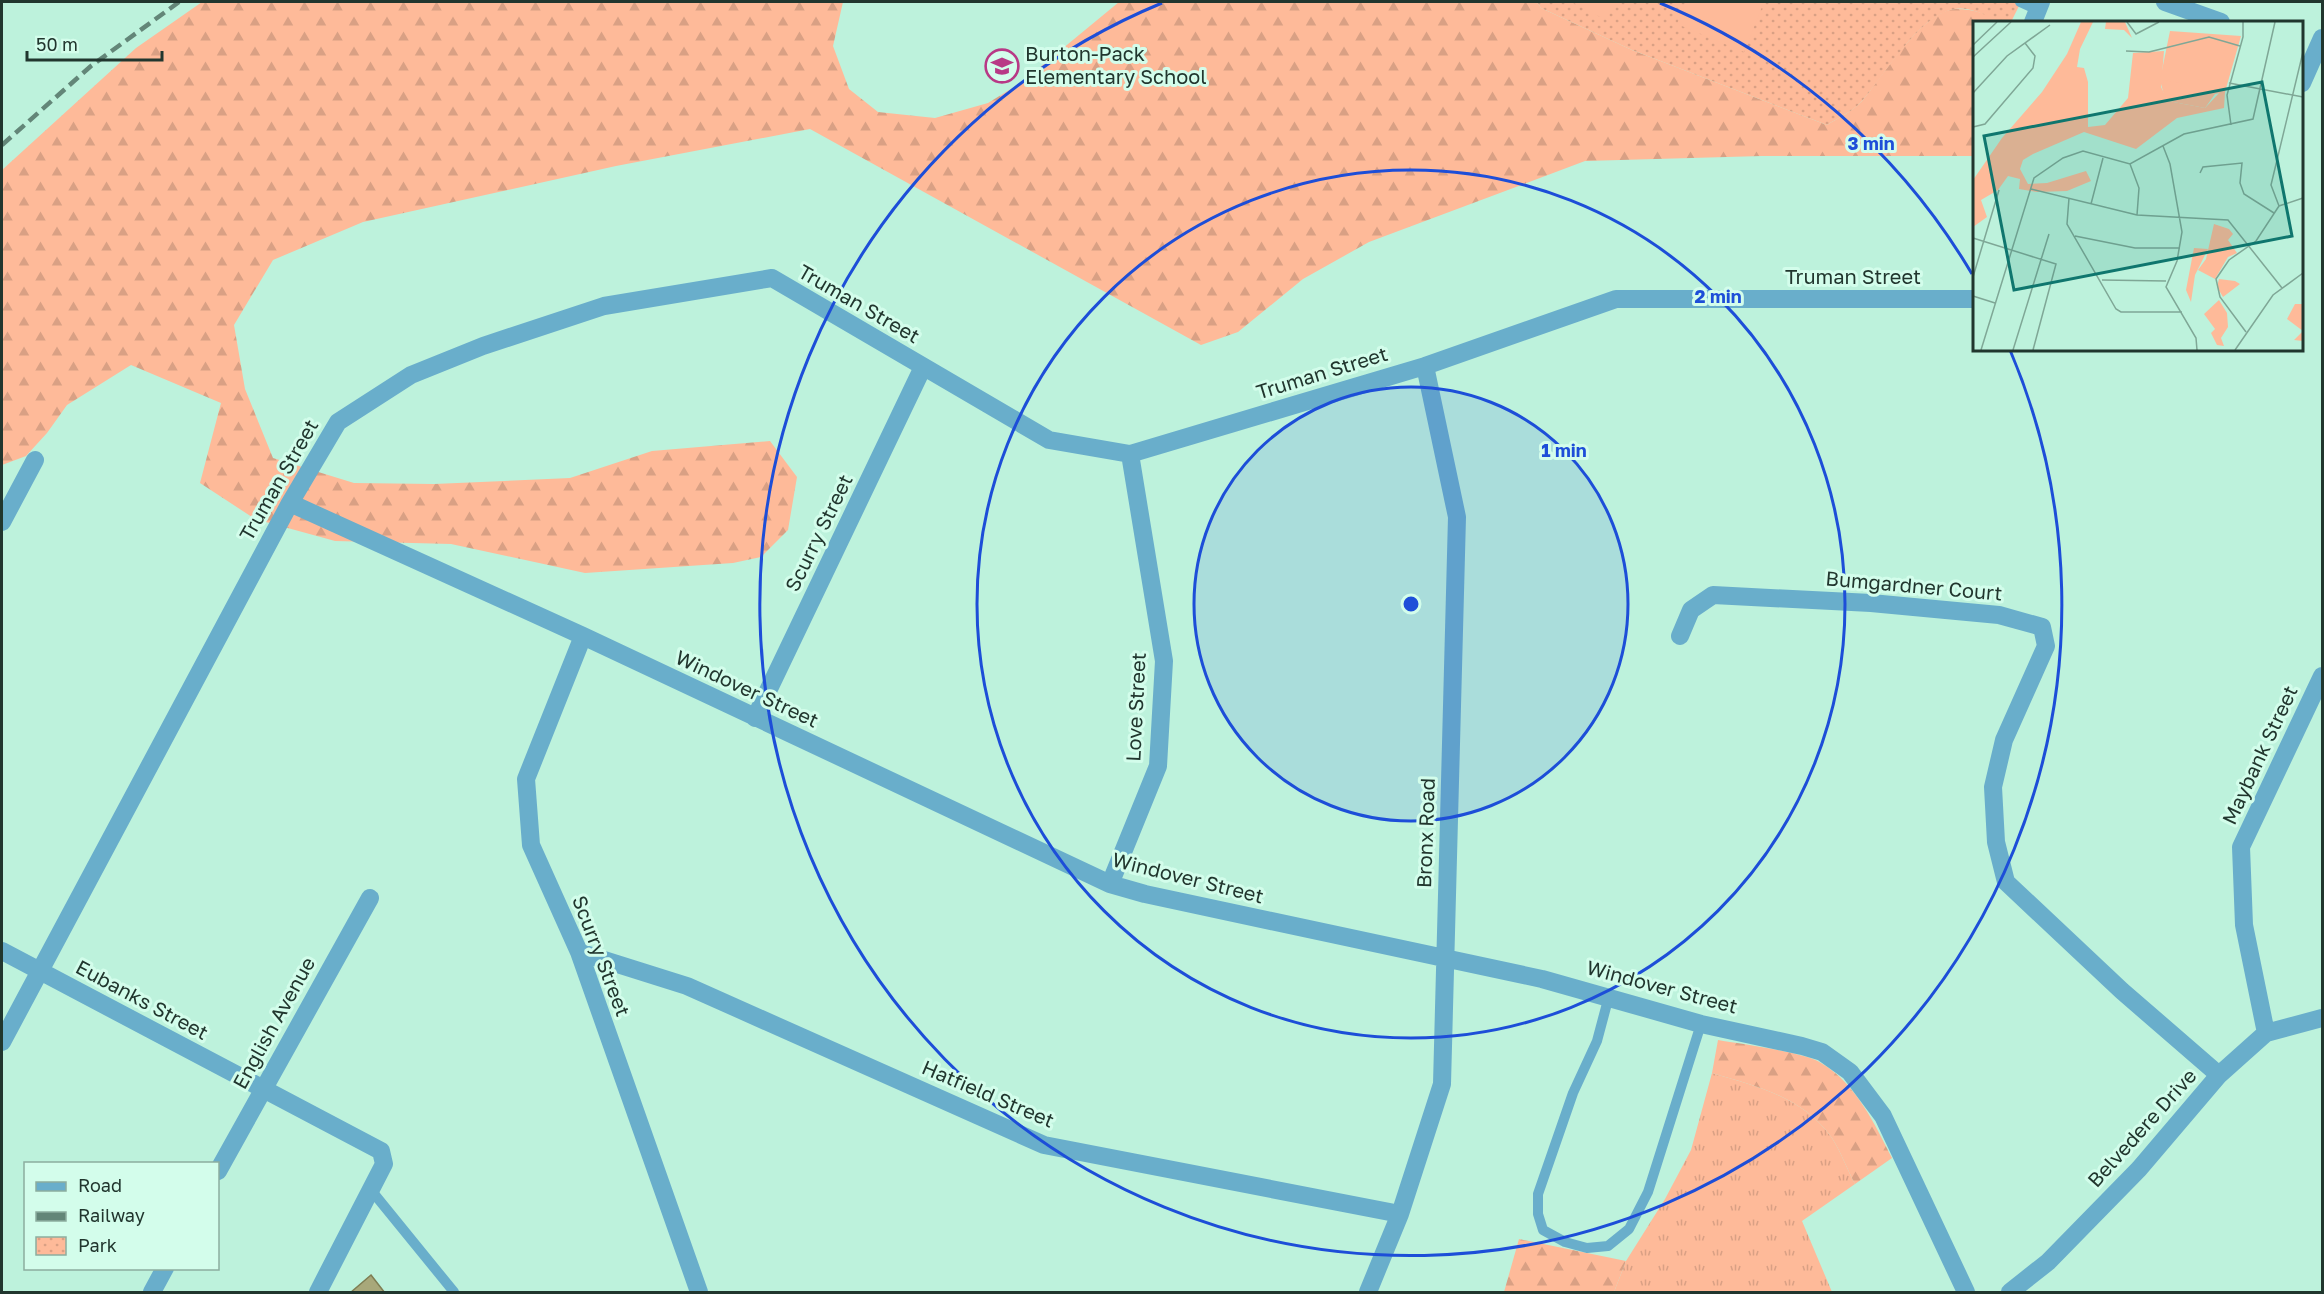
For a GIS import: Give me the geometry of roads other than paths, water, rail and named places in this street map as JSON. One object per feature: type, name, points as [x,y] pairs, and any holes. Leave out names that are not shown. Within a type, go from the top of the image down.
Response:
[{"type":"street","points":[[2166,2],[2218,21]]},
{"type":"street","points":[[2303,79],[2322,38]]},
{"type":"street","name":"Truman Street","points":[[2,1042],[290,503],[338,422],[411,375],[483,346],[604,306],[772,279],[1049,440],[1130,454],[1425,366],[1616,298],[1973,299]]},
{"type":"street","name":"Bronx Road","points":[[1368,1293],[1400,1214],[1442,1084],[1457,517],[1425,366]]},
{"type":"street","name":"Scurry Street","points":[[755,718],[923,367]]},
{"type":"street","name":"Love Street","points":[[1110,884],[1158,765],[1164,661],[1130,454]]},
{"type":"street","points":[[2,522],[35,460]]},
{"type":"street","name":"Windover Street","points":[[290,503],[583,636],[1110,884],[1145,894],[1542,978],[1701,1024],[1802,1046],[1822,1053],[1850,1072],[1883,1116],[1966,1293]]},
{"type":"street","name":"Bumgardner Court","points":[[1680,636],[1691,610],[1713,595],[1871,603],[1999,615],[2042,627],[2046,646],[2004,740],[1993,787],[1996,842],[2006,882],[2122,991],[2219,1075]]},
{"type":"street","name":"Scurry Street","points":[[583,636],[526,778],[531,845],[579,952],[699,1293]]},
{"type":"street","name":"Maybank Street","points":[[2266,1033],[2244,925],[2241,847],[2322,676]]},
{"type":"street","name":"English Avenue","points":[[219,1170],[370,898]]},
{"type":"street","name":"Eubanks Street","points":[[2,951],[381,1151],[384,1164],[318,1293]]},
{"type":"street","name":"Hatfield Street","points":[[579,952],[687,986],[1044,1145],[1400,1214]]},
{"type":"street","name":"Belvedere Drive","points":[[2010,1293],[2048,1262],[2139,1169],[2219,1075],[2266,1033],[2322,1018]]},
{"type":"street","points":[[152,1293],[164,1270]]},
{"type":"lane","points":[[2020,2],[2038,11]]},
{"type":"lane","points":[[1609,996],[1597,1041],[1574,1093],[1539,1194],[1538,1214],[1543,1230],[1565,1242],[1587,1248],[1608,1245],[1629,1229],[1648,1192],[1701,1024]]},
{"type":"lane","points":[[371,1190],[454,1293]]},
{"type":"railway","points":[[2,145],[91,66],[179,2]]},
{"type":"place","name":"Burton-Pack Elementary School","points":[[1002,66]]}]
